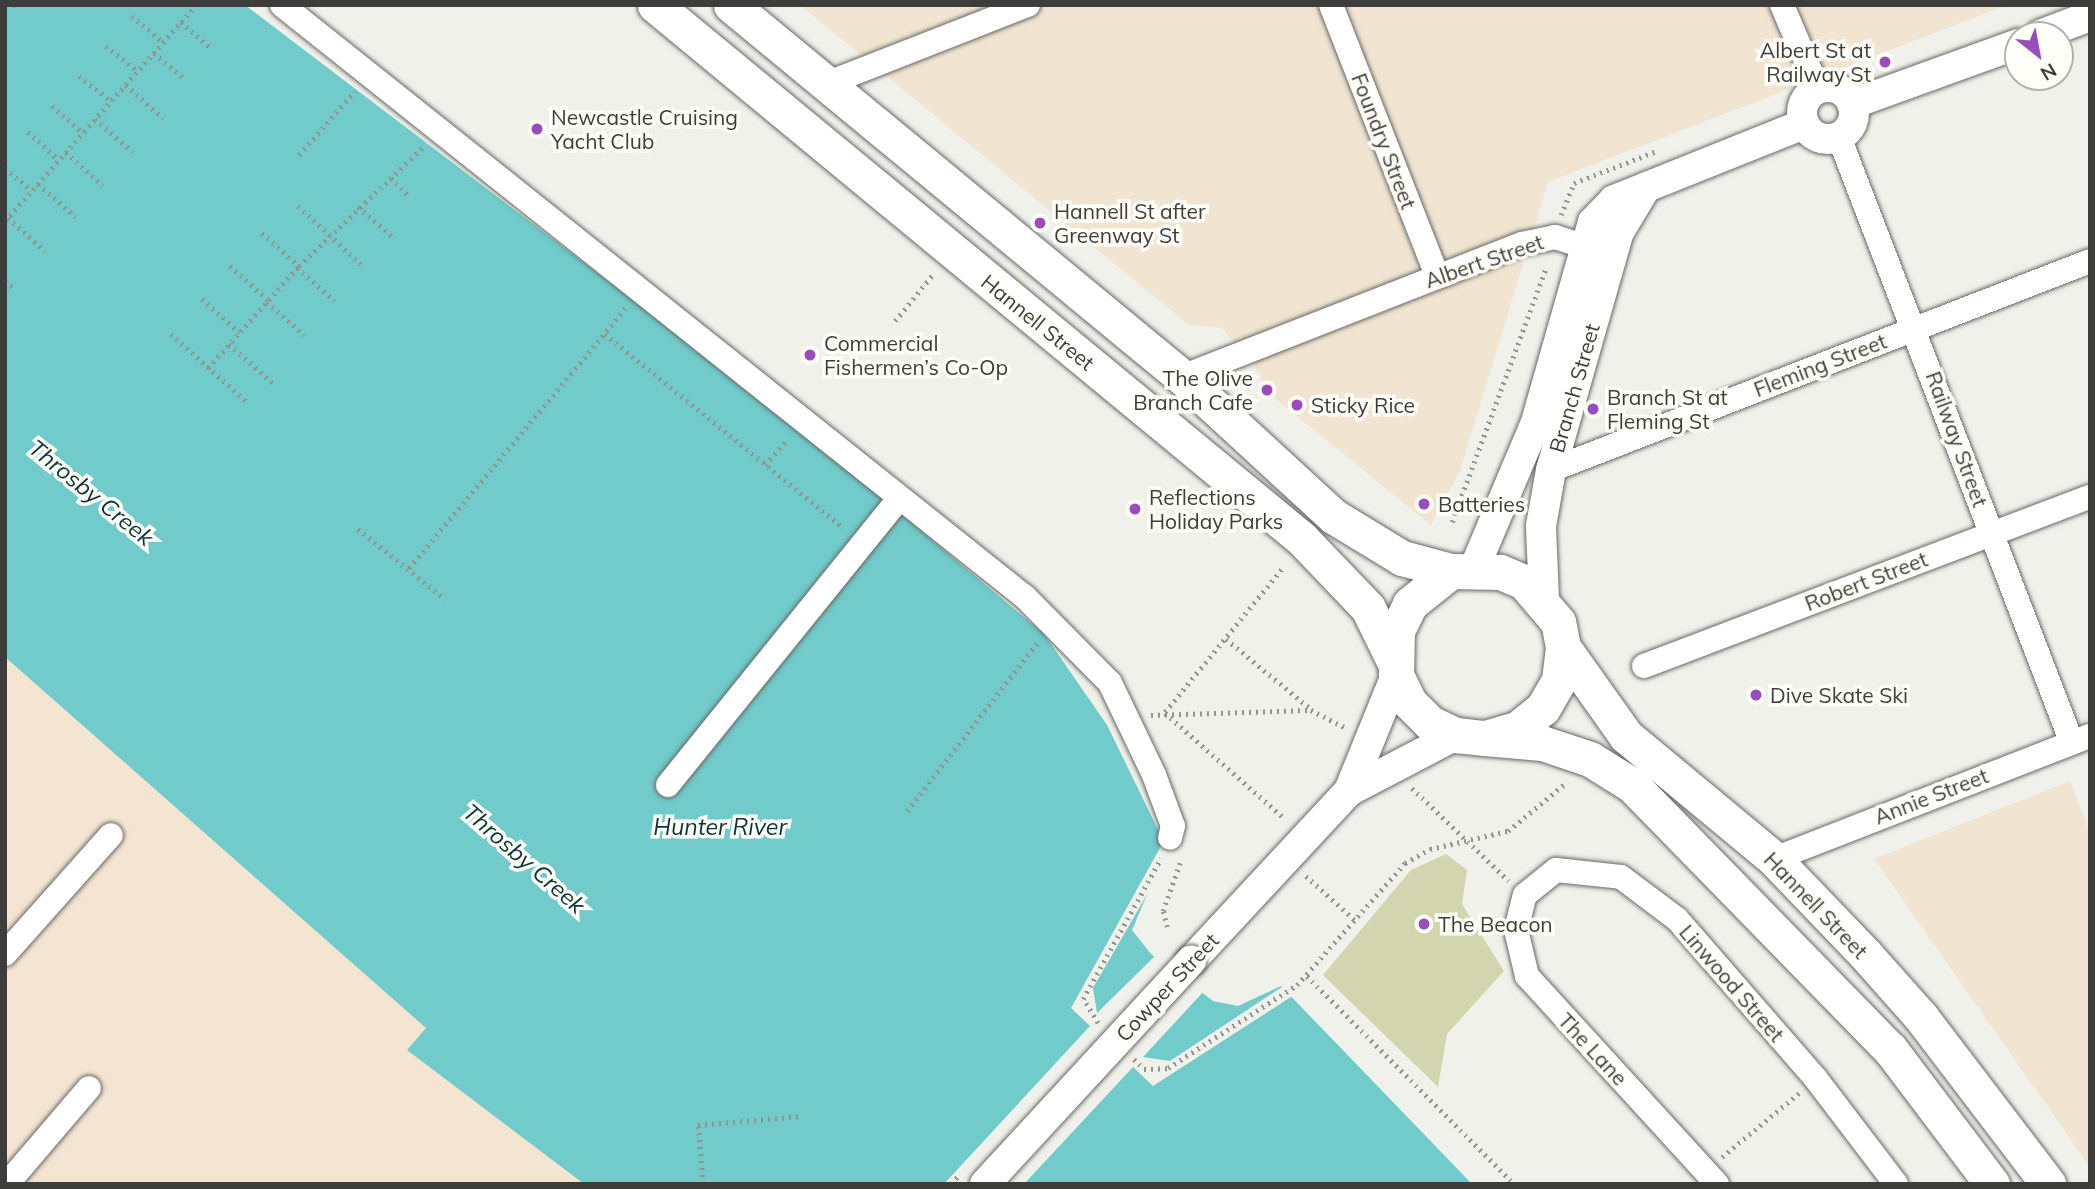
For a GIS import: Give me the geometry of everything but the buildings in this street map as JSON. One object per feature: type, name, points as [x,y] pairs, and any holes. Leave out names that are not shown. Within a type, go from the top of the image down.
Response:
[{"type":"highway","name":"Hannell Street","points":[[655,5],[1301,539],[1368,608],[1395,668]]},
{"type":"highway","points":[[731,5],[1182,377],[1365,540],[1463,570],[1524,582],[1544,599],[1563,647],[1559,680],[1543,708],[1517,729],[1471,737],[1430,723],[1409,702],[1395,668],[1397,632],[1410,604],[1463,570]]},
{"type":"highway","name":"Hannell Street","points":[[1563,647],[1593,697],[1626,736],[1774,859],[1922,1017],[2048,1184]]},
{"type":"highway","name":"Hannell Street","points":[[1471,737],[1542,743],[1587,757],[1632,785],[1891,1049],[1992,1184]]},
{"type":"main road","points":[[1852,104],[2004,49]]},
{"type":"main road","points":[[1834,88],[1852,104],[1850,127],[1839,137],[1822,139],[1804,124],[1802,107],[1818,89],[1834,88]]},
{"type":"main road","points":[[1583,246],[1593,222],[1614,200],[1804,124]]},
{"type":"main road","name":"Branch Street","points":[[1544,599],[1541,526],[1551,470],[1619,232],[1646,187]]},
{"type":"main road","name":"Branch Street","points":[[1463,570],[1536,422],[1583,246]]},
{"type":"main road","name":"Cowper Street","points":[[985,1184],[1349,791],[1395,668]]},
{"type":"main road","name":"Cowper Street","points":[[1349,791],[1471,737]]},
{"type":"street","points":[[282,5],[1025,597],[1110,682],[1171,832]]},
{"type":"street","points":[[826,84],[1028,5]]},
{"type":"street","name":"Foundry Street","points":[[1331,5],[1437,276]]},
{"type":"street","points":[[1782,5],[1818,89]]},
{"type":"street","name":"Railway Street","points":[[1839,137],[1916,328],[1992,533],[2081,739]]},
{"type":"street","name":"Albert Street","points":[[1182,377],[1522,244],[1555,237],[1583,246]]},
{"type":"street","name":"Fleming Street","points":[[1551,470],[2090,261]]},
{"type":"street","name":"Robert Street","points":[[1644,666],[2090,497]]},
{"type":"street","points":[[668,785],[892,507]]},
{"type":"street","name":"Annie Street","points":[[1774,859],[2081,739]]},
{"type":"street","points":[[5,954],[111,835]]},
{"type":"street","name":"Linwood Street","points":[[1525,895],[1556,870],[1620,877],[1677,919],[1816,1079],[1896,1184]]},
{"type":"street","name":"The Lane","points":[[1525,895],[1516,930],[1527,976],[1711,1177]]},
{"type":"street","points":[[7,1184],[89,1088]]},
{"type":"path","points":[[184,5],[191,11]]},
{"type":"path","points":[[45,251],[6,220],[196,5]]},
{"type":"path","points":[[132,16],[163,42]]},
{"type":"path","points":[[181,22],[211,48]]},
{"type":"path","points":[[106,46],[138,71]]},
{"type":"path","points":[[154,53],[185,79]]},
{"type":"path","points":[[299,155],[370,75]]},
{"type":"path","points":[[79,76],[111,101]]},
{"type":"path","points":[[126,85],[163,118]]},
{"type":"path","points":[[52,106],[83,133]]},
{"type":"path","points":[[95,119],[134,152]]},
{"type":"path","points":[[28,132],[59,160]]},
{"type":"path","points":[[208,369],[298,267],[425,144]]},
{"type":"path","points":[[66,152],[103,186]]},
{"type":"path","points":[[5,168],[32,191]]},
{"type":"path","points":[[391,178],[410,198]]},
{"type":"path","points":[[1560,216],[1574,183]]},
{"type":"path","points":[[38,184],[76,217]]},
{"type":"path","points":[[298,206],[364,267]]},
{"type":"path","points":[[358,207],[393,237]]},
{"type":"path","points":[[262,233],[335,301]]},
{"type":"path","points":[[230,266],[304,335]]},
{"type":"path","points":[[1452,523],[1545,270]]},
{"type":"path","points":[[895,321],[930,278]]},
{"type":"path","points":[[5,281],[14,288]]},
{"type":"path","points":[[202,299],[239,332]]},
{"type":"path","points":[[409,568],[633,300]]},
{"type":"path","points":[[171,334],[247,402]]},
{"type":"path","points":[[605,334],[864,544]]},
{"type":"path","points":[[229,344],[273,383]]},
{"type":"path","points":[[765,466],[795,431]]},
{"type":"path","points":[[358,529],[445,599]]},
{"type":"path","points":[[1164,712],[1284,566]]},
{"type":"path","points":[[907,811],[1044,634]]},
{"type":"path","points":[[1225,639],[1311,710],[1354,732]]},
{"type":"path","points":[[1164,712],[1311,710]]},
{"type":"path","points":[[1164,712],[1282,816]]},
{"type":"path","points":[[1297,985],[1405,863],[1430,849],[1466,842],[1529,819],[1566,783]]},
{"type":"path","points":[[1415,791],[1525,895]]},
{"type":"path","points":[[1167,927],[1163,911],[1180,873],[1181,845],[1171,832]]},
{"type":"path","points":[[1306,876],[1355,920]]},
{"type":"path","points":[[1307,976],[1514,1184]]},
{"type":"path","points":[[1711,1177],[1816,1079]]},
{"type":"path","points":[[703,1184],[698,1125],[801,1116]]},
{"type":"shaded area","points":[[800,5],[2007,5],[1548,182],[1460,471],[1431,525],[1261,387],[1262,376],[1222,328],[1189,325]]},
{"type":"shaded area","points":[[5,657],[426,1028],[408,1050],[584,1184],[5,1184]]},
{"type":"shaded area","points":[[2070,781],[2090,832],[2090,1167],[1874,859]]},
{"type":"green space","points":[[1446,854],[1467,870],[1462,904],[1504,971],[1447,1034],[1438,1087],[1323,975],[1411,870]]},
{"type":"water","name":"Hunter River","points":[[5,5],[245,5],[633,300],[893,507],[1044,634],[1107,725],[1167,848],[1132,930],[1151,954],[1213,1001],[1238,1006],[1281,986],[1472,1184],[584,1184],[407,1050],[426,1028],[5,657]]},
{"type":"pier","points":[[1165,839],[1170,849],[1160,872],[1093,988],[1097,1013],[1157,954],[1205,990],[1143,1057],[1170,1061],[1285,985],[1294,995],[1153,1086],[1133,1067],[1024,1184],[944,1184],[1090,1026],[1071,1008]]},
{"type":"place","name":"Albert St at Railway St","points":[[1885,62]]},
{"type":"place","name":"Newcastle Cruising Yacht Club","points":[[537,129]]},
{"type":"place","name":"Hannell St after Greenway St","points":[[1040,223]]},
{"type":"place","name":"Commercial Fishermen’s Co-Op","points":[[810,355]]},
{"type":"place","name":"The Olive Branch Cafe","points":[[1267,390]]},
{"type":"place","name":"Sticky Rice","points":[[1297,405]]},
{"type":"place","name":"Branch St at Fleming St","points":[[1593,409]]},
{"type":"place","name":"Batteries","points":[[1424,504]]},
{"type":"place","name":"Reflections Holiday Parks","points":[[1135,509]]},
{"type":"place","name":"Dive Skate Ski","points":[[1756,695]]},
{"type":"place","name":"The Beacon","points":[[1424,924]]},
{"type":"water label","name":"Throsby Creek","points":[[91,493]]},
{"type":"water label","name":"Throsby Creek","points":[[524,859]]}]
